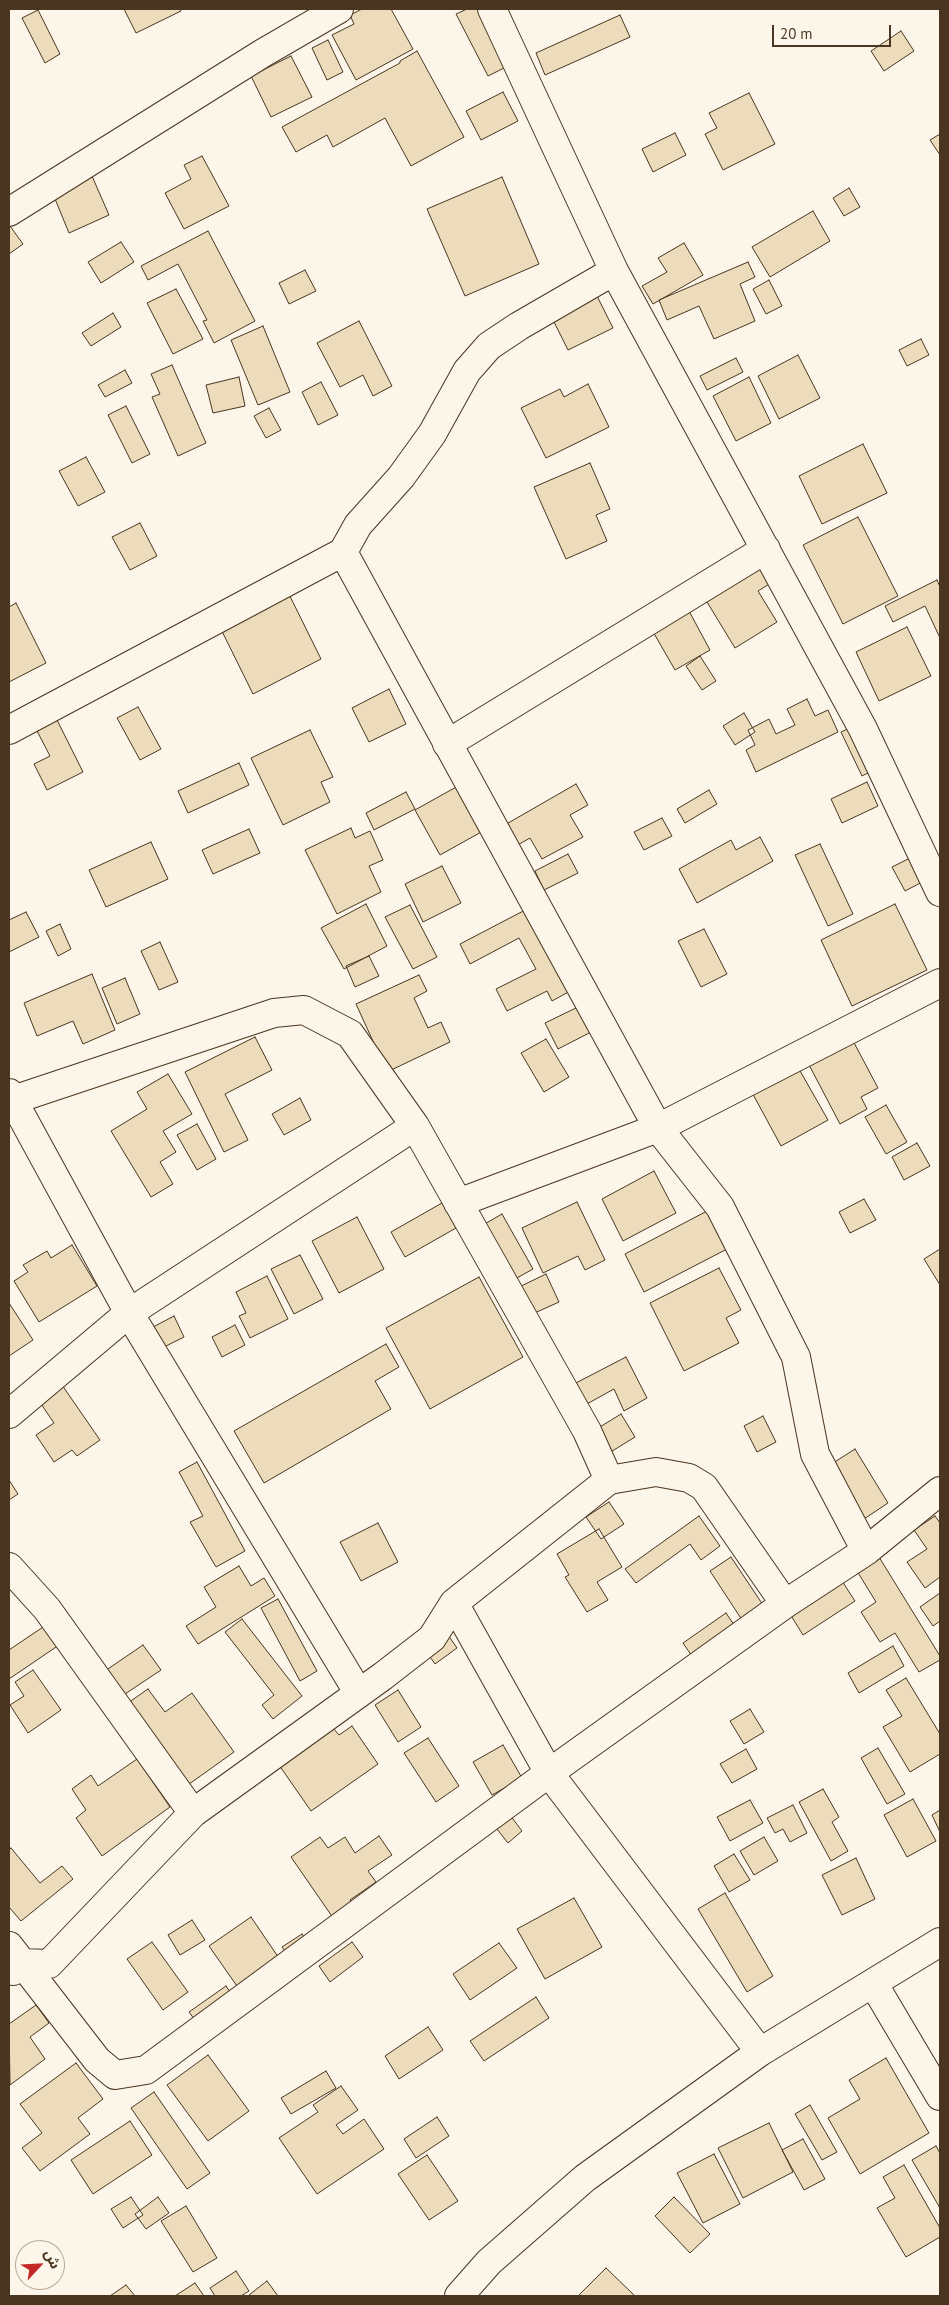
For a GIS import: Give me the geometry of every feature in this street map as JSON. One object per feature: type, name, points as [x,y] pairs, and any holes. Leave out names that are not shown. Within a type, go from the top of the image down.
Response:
[{"type":"street","points":[[9,212],[263,53],[339,9]]},
{"type":"street","points":[[492,9],[614,271],[863,730],[939,887]]},
{"type":"street","points":[[9,730],[344,552],[358,525],[401,477],[432,434],[467,370],[489,346],[519,326],[614,271]]},
{"type":"street","points":[[447,744],[766,549]]},
{"type":"street","points":[[344,552],[658,1128],[720,1207],[796,1358],[815,1454],[866,1550]]},
{"type":"street","points":[[458,1203],[658,1128],[940,983]]},
{"type":"street","points":[[358,1692],[129,1313],[11,1097],[274,1013],[304,1010],[350,1034],[415,1126],[586,1431],[609,1480]]},
{"type":"street","points":[[9,1414],[129,1313],[415,1126]]},
{"type":"street","points":[[13,1962],[49,1964],[193,1813],[358,1692],[383,1676],[432,1638],[454,1603],[609,1480],[656,1472],[689,1478],[704,1487],[785,1604]]},
{"type":"street","points":[[13,1962],[97,2060],[115,2075],[146,2070],[550,1773],[785,1604],[866,1550],[940,1491]]},
{"type":"street","points":[[9,1567],[47,1609],[193,1813]]},
{"type":"street","points":[[454,1603],[550,1773],[760,2052]]},
{"type":"street","points":[[459,2296],[489,2262],[585,2178],[760,2052],[940,1942]]},
{"type":"street","points":[[873,1983],[940,2096]]},
{"type":"building","points":[[124,9],[180,9],[181,11],[136,33]]},
{"type":"building","points":[[362,9],[391,9],[413,49],[356,80],[332,35],[354,24],[350,15]]},
{"type":"building","points":[[467,9],[483,9],[512,64],[488,76],[456,14]]},
{"type":"building","points":[[38,10],[60,54],[45,63],[22,18]]},
{"type":"building","points":[[620,15],[630,37],[545,75],[536,53]]},
{"type":"building","points":[[901,31],[914,51],[884,71],[871,51]]},
{"type":"building","points":[[328,40],[343,72],[327,80],[312,48]]},
{"type":"building","points":[[417,51],[464,137],[411,166],[385,118],[333,147],[327,135],[296,152],[282,127],[400,63],[400,61]]},
{"type":"building","points":[[291,56],[312,97],[271,117],[251,76]]},
{"type":"building","points":[[503,92],[518,121],[481,140],[466,111]]},
{"type":"building","points":[[749,93],[775,144],[723,170],[705,134],[717,128],[709,113]]},
{"type":"building","points":[[675,133],[686,155],[653,172],[642,149]]},
{"type":"building","points":[[940,134],[940,155],[930,140]]},
{"type":"building","points":[[202,156],[229,206],[184,229],[165,193],[191,179],[184,165]]},
{"type":"building","points":[[92,176],[109,215],[69,233],[53,194]]},
{"type":"building","points":[[502,177],[539,264],[465,296],[427,209]]},
{"type":"building","points":[[849,188],[860,207],[844,216],[833,198]]},
{"type":"building","points":[[813,211],[830,241],[770,277],[752,247]]},
{"type":"building","points":[[9,227],[23,244],[9,254]]},
{"type":"building","points":[[208,231],[255,321],[214,343],[203,321],[207,320],[178,264],[148,280],[141,266]]},
{"type":"building","points":[[121,242],[134,262],[101,283],[88,262]]},
{"type":"building","points":[[684,243],[703,275],[653,304],[642,286],[667,272],[658,258]]},
{"type":"building","points":[[748,262],[755,277],[740,284],[755,321],[714,339],[699,306],[667,320],[659,300]]},
{"type":"building","points":[[305,270],[316,291],[289,304],[279,283]]},
{"type":"building","points":[[589,280],[613,328],[568,350],[544,302]]},
{"type":"building","points":[[769,280],[782,306],[766,314],[753,289]]},
{"type":"building","points":[[176,289],[203,339],[173,354],[147,303]]},
{"type":"building","points":[[113,313],[121,327],[91,346],[82,333]]},
{"type":"building","points":[[359,321],[392,386],[373,396],[363,375],[340,387],[317,343]]},
{"type":"building","points":[[263,326],[290,392],[258,405],[231,340]]},
{"type":"building","points":[[921,339],[929,355],[907,366],[899,350]]},
{"type":"building","points":[[798,355],[820,398],[779,419],[758,376]]},
{"type":"building","points":[[736,358],[743,372],[707,390],[700,376]]},
{"type":"building","points":[[172,365],[206,443],[178,456],[152,397],[160,394],[151,374]]},
{"type":"building","points":[[125,370],[132,383],[105,397],[98,385]]},
{"type":"building","points":[[239,377],[245,406],[213,413],[206,385]]},
{"type":"building","points":[[749,377],[771,423],[736,441],[713,396]]},
{"type":"building","points":[[321,382],[338,415],[318,425],[302,392]]},
{"type":"building","points":[[588,384],[609,427],[546,458],[521,408],[560,389],[564,397]]},
{"type":"building","points":[[126,406],[150,454],[132,463],[108,415]]},
{"type":"building","points":[[269,408],[281,430],[266,438],[254,416]]},
{"type":"building","points":[[863,444],[887,493],[822,524],[799,476]]},
{"type":"building","points":[[86,457],[105,492],[78,506],[59,471]]},
{"type":"building","points":[[590,463],[610,509],[596,515],[607,541],[566,559],[534,487]]},
{"type":"building","points":[[858,517],[898,596],[843,624],[803,545]]},
{"type":"building","points":[[140,523],[157,556],[130,570],[112,537]]},
{"type":"building","points":[[760,564],[771,583],[758,591],[777,622],[735,648],[704,597]]},
{"type":"building","points":[[279,574],[321,659],[253,694],[210,607]]},
{"type":"building","points":[[937,580],[940,587],[940,638],[925,606],[893,622],[885,606]]},
{"type":"building","points":[[16,603],[46,663],[9,682],[9,607]]},
{"type":"building","points":[[689,611],[710,650],[675,670],[652,630]]},
{"type":"building","points":[[907,627],[931,676],[879,701],[856,652]]},
{"type":"building","points":[[700,656],[716,681],[702,690],[686,666]]},
{"type":"building","points":[[389,689],[406,724],[369,742],[352,708]]},
{"type":"building","points":[[807,699],[815,716],[828,710],[838,732],[756,772],[746,750],[755,745],[748,730],[769,719],[776,734],[795,725],[787,709]]},
{"type":"building","points":[[138,707],[161,749],[140,760],[117,718]]},
{"type":"building","points":[[744,713],[755,732],[735,745],[723,726]]},
{"type":"building","points":[[57,720],[83,772],[47,790],[34,764],[50,756],[37,731]]},
{"type":"building","points":[[865,721],[885,764],[862,776],[841,732]]},
{"type":"building","points":[[310,730],[333,777],[321,782],[330,802],[283,825],[251,758]]},
{"type":"building","points":[[239,763],[249,785],[188,813],[178,791]]},
{"type":"building","points":[[867,782],[878,806],[842,823],[831,799]]},
{"type":"building","points":[[576,784],[588,805],[570,815],[583,837],[542,859],[530,838],[514,847],[503,826]]},
{"type":"building","points":[[458,786],[483,831],[440,855],[415,810]]},
{"type":"building","points":[[709,790],[717,804],[685,823],[677,809]]},
{"type":"building","points":[[406,792],[415,809],[374,830],[366,813]]},
{"type":"building","points":[[662,818],[672,836],[644,850],[634,832]]},
{"type":"building","points":[[351,828],[355,838],[370,831],[383,860],[369,866],[381,892],[337,914],[305,850]]},
{"type":"building","points":[[249,829],[260,853],[213,874],[202,850]]},
{"type":"building","points":[[760,837],[773,861],[697,903],[679,869],[731,840],[736,850]]},
{"type":"building","points":[[151,842],[168,879],[106,907],[89,870]]},
{"type":"building","points":[[820,844],[853,914],[828,926],[795,855]]},
{"type":"building","points":[[568,854],[578,873],[544,890],[535,871]]},
{"type":"building","points":[[918,854],[930,878],[905,891],[892,867]]},
{"type":"building","points":[[442,866],[461,903],[423,922],[405,884]]},
{"type":"building","points":[[366,904],[387,946],[344,969],[321,928]]},
{"type":"building","points":[[895,904],[927,970],[852,1006],[821,940]]},
{"type":"building","points":[[410,905],[437,957],[413,969],[385,917]]},
{"type":"building","points":[[529,908],[572,990],[552,1001],[547,991],[507,1011],[496,989],[536,969],[519,938],[470,964],[460,944]]},
{"type":"building","points":[[26,912],[39,937],[9,952],[9,920]]},
{"type":"building","points":[[60,924],[71,949],[58,956],[46,931]]},
{"type":"building","points":[[704,929],[727,974],[701,987],[678,941]]},
{"type":"building","points":[[160,942],[178,982],[159,990],[141,951]]},
{"type":"building","points":[[369,956],[379,976],[355,987],[346,966]]},
{"type":"building","points":[[92,974],[115,1030],[83,1044],[73,1021],[37,1036],[24,1003]]},
{"type":"building","points":[[419,975],[427,991],[414,998],[428,1028],[441,1022],[450,1042],[387,1072],[356,1004]]},
{"type":"building","points":[[125,978],[140,1014],[117,1024],[102,988]]},
{"type":"building","points":[[580,1006],[593,1031],[558,1049],[545,1023]]},
{"type":"building","points":[[255,1037],[272,1070],[225,1094],[248,1140],[224,1152],[185,1072]]},
{"type":"building","points":[[851,1037],[878,1088],[861,1097],[867,1109],[840,1124],[807,1061]]},
{"type":"building","points":[[546,1039],[569,1077],[544,1092],[521,1053]]},
{"type":"building","points":[[795,1062],[828,1120],[781,1146],[749,1087]]},
{"type":"building","points":[[168,1074],[192,1114],[163,1131],[176,1152],[160,1162],[173,1184],[151,1197],[111,1131],[147,1109],[137,1092]]},
{"type":"building","points":[[300,1098],[311,1120],[284,1135],[272,1114]]},
{"type":"building","points":[[886,1105],[907,1142],[886,1154],[865,1117]]},
{"type":"building","points":[[197,1124],[216,1159],[197,1170],[177,1135]]},
{"type":"building","points":[[917,1143],[930,1166],[904,1180],[892,1157]]},
{"type":"building","points":[[654,1171],[676,1213],[623,1241],[602,1199]]},
{"type":"building","points":[[864,1199],[876,1220],[850,1233],[839,1212]]},
{"type":"building","points":[[577,1202],[605,1260],[585,1270],[578,1256],[543,1273],[522,1228]]},
{"type":"building","points":[[442,1203],[456,1228],[405,1257],[391,1232]]},
{"type":"building","points":[[709,1210],[729,1248],[644,1292],[625,1254]]},
{"type":"building","points":[[502,1214],[533,1269],[506,1284],[476,1229]]},
{"type":"building","points":[[357,1217],[384,1269],[339,1293],[312,1241]]},
{"type":"building","points":[[72,1245],[97,1286],[39,1322],[14,1281],[28,1272],[23,1265],[47,1251],[51,1258]]},
{"type":"building","points":[[940,1249],[940,1285],[924,1259]]},
{"type":"building","points":[[300,1255],[323,1299],[294,1314],[271,1269]]},
{"type":"building","points":[[719,1268],[741,1310],[726,1318],[739,1343],[684,1371],[650,1303]]},
{"type":"building","points":[[546,1274],[559,1302],[528,1316],[515,1289]]},
{"type":"building","points":[[267,1276],[288,1319],[250,1338],[239,1316],[246,1313],[236,1292]]},
{"type":"building","points":[[479,1277],[523,1357],[430,1409],[386,1328]]},
{"type":"building","points":[[9,1303],[33,1340],[9,1356]]},
{"type":"building","points":[[174,1316],[184,1337],[146,1356],[136,1336]]},
{"type":"building","points":[[235,1325],[245,1345],[222,1357],[212,1337]]},
{"type":"building","points":[[386,1344],[399,1367],[375,1381],[391,1409],[264,1483],[234,1431]]},
{"type":"building","points":[[626,1357],[647,1398],[624,1411],[614,1389],[585,1405],[574,1384]]},
{"type":"building","points":[[62,1385],[100,1440],[77,1456],[72,1450],[54,1462],[36,1435],[54,1423],[39,1401]]},
{"type":"building","points":[[621,1414],[635,1437],[609,1453],[595,1430]]},
{"type":"building","points":[[763,1416],[776,1442],[757,1452],[744,1426]]},
{"type":"building","points":[[855,1449],[888,1503],[864,1519],[830,1465]]},
{"type":"building","points":[[197,1462],[245,1551],[216,1567],[190,1522],[203,1516],[179,1472]]},
{"type":"building","points":[[9,1480],[18,1494],[9,1500]]},
{"type":"building","points":[[609,1502],[624,1524],[601,1539],[586,1517]]},
{"type":"building","points":[[699,1516],[720,1546],[701,1560],[690,1544],[636,1583],[625,1569]]},
{"type":"building","points":[[935,1516],[940,1523],[940,1577],[925,1588],[907,1562],[927,1549],[914,1530]]},
{"type":"building","points":[[378,1523],[398,1562],[361,1581],[340,1542]]},
{"type":"building","points":[[599,1529],[622,1567],[597,1582],[608,1600],[587,1612],[565,1577],[569,1575],[557,1554]]},
{"type":"building","points":[[731,1557],[765,1608],[744,1623],[710,1571]]},
{"type":"building","points":[[879,1557],[940,1656],[940,1660],[919,1672],[895,1633],[880,1642],[861,1612],[876,1602],[857,1571]]},
{"type":"building","points":[[239,1566],[251,1586],[264,1578],[275,1596],[198,1644],[186,1626],[216,1607],[204,1587]]},
{"type":"building","points":[[842,1581],[855,1601],[803,1635],[790,1614]]},
{"type":"building","points":[[940,1593],[940,1621],[933,1626],[920,1607]]},
{"type":"building","points":[[278,1599],[317,1671],[300,1681],[261,1608]]},
{"type":"building","points":[[726,1613],[741,1635],[698,1665],[683,1643]]},
{"type":"building","points":[[242,1619],[302,1696],[273,1719],[262,1705],[274,1695],[225,1632]]},
{"type":"building","points":[[439,1622],[457,1648],[435,1664],[417,1638]]},
{"type":"building","points":[[49,1623],[62,1643],[9,1679],[9,1650]]},
{"type":"building","points":[[143,1645],[161,1670],[119,1698],[102,1673]]},
{"type":"building","points":[[893,1646],[904,1666],[859,1693],[848,1673]]},
{"type":"building","points":[[33,1670],[61,1710],[28,1733],[10,1705],[24,1696],[15,1682]]},
{"type":"building","points":[[906,1678],[940,1734],[940,1754],[910,1772],[883,1727],[902,1716],[886,1690]]},
{"type":"building","points":[[148,1689],[165,1712],[192,1693],[234,1752],[185,1787],[125,1705]]},
{"type":"building","points":[[398,1690],[421,1727],[398,1742],[375,1705]]},
{"type":"building","points":[[750,1709],[764,1732],[744,1744],[730,1721]]},
{"type":"building","points":[[352,1726],[378,1764],[311,1811],[279,1765],[333,1728],[339,1735]]},
{"type":"building","points":[[428,1738],[459,1786],[436,1802],[404,1753]]},
{"type":"building","points":[[503,1745],[522,1778],[492,1795],[473,1762]]},
{"type":"building","points":[[878,1748],[905,1794],[887,1804],[861,1758]]},
{"type":"building","points":[[746,1749],[757,1769],[732,1783],[720,1764]]},
{"type":"building","points":[[137,1759],[170,1807],[102,1856],[76,1818],[86,1810],[72,1789],[91,1775],[98,1786]]},
{"type":"building","points":[[823,1789],[839,1817],[832,1822],[848,1851],[831,1861],[799,1802]]},
{"type":"building","points":[[913,1799],[936,1841],[907,1857],[884,1815]]},
{"type":"building","points":[[750,1800],[763,1823],[730,1841],[717,1817]]},
{"type":"building","points":[[793,1805],[807,1833],[790,1842],[783,1829],[775,1833],[767,1818]]},
{"type":"building","points":[[504,1807],[522,1831],[508,1843],[489,1819]]},
{"type":"building","points":[[940,1810],[940,1832],[932,1815]]},
{"type":"building","points":[[379,1836],[392,1855],[368,1871],[376,1882],[350,1900],[358,1911],[338,1925],[291,1857],[320,1837],[328,1848],[345,1837],[355,1853]]},
{"type":"building","points":[[764,1837],[778,1861],[754,1875],[740,1851]]},
{"type":"building","points":[[11,1848],[40,1883],[62,1866],[73,1879],[21,1921],[9,1907],[9,1850]]},
{"type":"building","points":[[734,1854],[750,1880],[729,1892],[714,1866]]},
{"type":"building","points":[[856,1858],[875,1899],[842,1915],[822,1875]]},
{"type":"building","points":[[725,1893],[773,1976],[747,1992],[698,1909]]},
{"type":"building","points":[[574,1898],[602,1947],[545,1979],[517,1929]]},
{"type":"building","points":[[251,1917],[285,1967],[239,1989],[209,1946]]},
{"type":"building","points":[[192,1920],[205,1940],[180,1955],[168,1935]]},
{"type":"building","points":[[302,1934],[312,1948],[293,1962],[282,1947]]},
{"type":"building","points":[[152,1942],[188,1992],[163,2010],[127,1959]]},
{"type":"building","points":[[352,1942],[363,1957],[330,1982],[319,1966]]},
{"type":"building","points":[[499,1943],[517,1968],[470,2000],[453,1974]]},
{"type":"building","points":[[226,1986],[239,2005],[202,2030],[189,2012]]},
{"type":"building","points":[[536,1997],[549,2018],[484,2061],[470,2041]]},
{"type":"building","points":[[36,2005],[49,2023],[30,2037],[45,2059],[10,2085],[9,2024]]},
{"type":"building","points":[[428,2027],[443,2050],[399,2079],[385,2056]]},
{"type":"building","points":[[208,2055],[249,2111],[208,2141],[167,2085]]},
{"type":"building","points":[[886,2058],[929,2133],[860,2174],[828,2118],[860,2099],[849,2080]]},
{"type":"building","points":[[76,2063],[103,2099],[78,2118],[90,2134],[40,2171],[22,2148],[42,2133],[20,2104]]},
{"type":"building","points":[[326,2071],[336,2088],[291,2114],[281,2098]]},
{"type":"building","points":[[341,2086],[358,2110],[336,2125],[343,2134],[364,2119],[384,2149],[317,2194],[279,2138],[318,2112],[313,2105]]},
{"type":"building","points":[[154,2092],[210,2173],[187,2189],[131,2108]]},
{"type":"building","points":[[810,2105],[837,2152],[822,2160],[795,2114]]},
{"type":"building","points":[[437,2117],[449,2136],[416,2158],[404,2139]]},
{"type":"building","points":[[130,2121],[152,2155],[93,2194],[71,2160]]},
{"type":"building","points":[[769,2123],[793,2172],[743,2198],[718,2148]]},
{"type":"building","points":[[803,2139],[825,2179],[804,2190],[782,2150]]},
{"type":"building","points":[[936,2146],[940,2153],[940,2208],[912,2160]]},
{"type":"building","points":[[714,2154],[740,2204],[703,2223],[677,2173]]},
{"type":"building","points":[[427,2155],[458,2201],[429,2220],[398,2174]]},
{"type":"building","points":[[904,2165],[940,2228],[940,2237],[906,2257],[877,2208],[895,2198],[883,2177]]},
{"type":"building","points":[[131,2197],[143,2215],[123,2228],[111,2209]]},
{"type":"building","points":[[158,2197],[169,2213],[146,2229],[135,2214]]},
{"type":"building","points":[[674,2197],[710,2234],[690,2253],[655,2216]]},
{"type":"building","points":[[186,2206],[217,2258],[193,2272],[161,2221]]},
{"type":"building","points":[[606,2268],[635,2296],[578,2296]]},
{"type":"building","points":[[236,2271],[249,2291],[241,2296],[215,2296],[210,2288]]},
{"type":"building","points":[[267,2281],[278,2296],[249,2296],[249,2295]]},
{"type":"building","points":[[195,2283],[204,2296],[175,2296]]},
{"type":"building","points":[[126,2285],[135,2296],[110,2296]]}]
